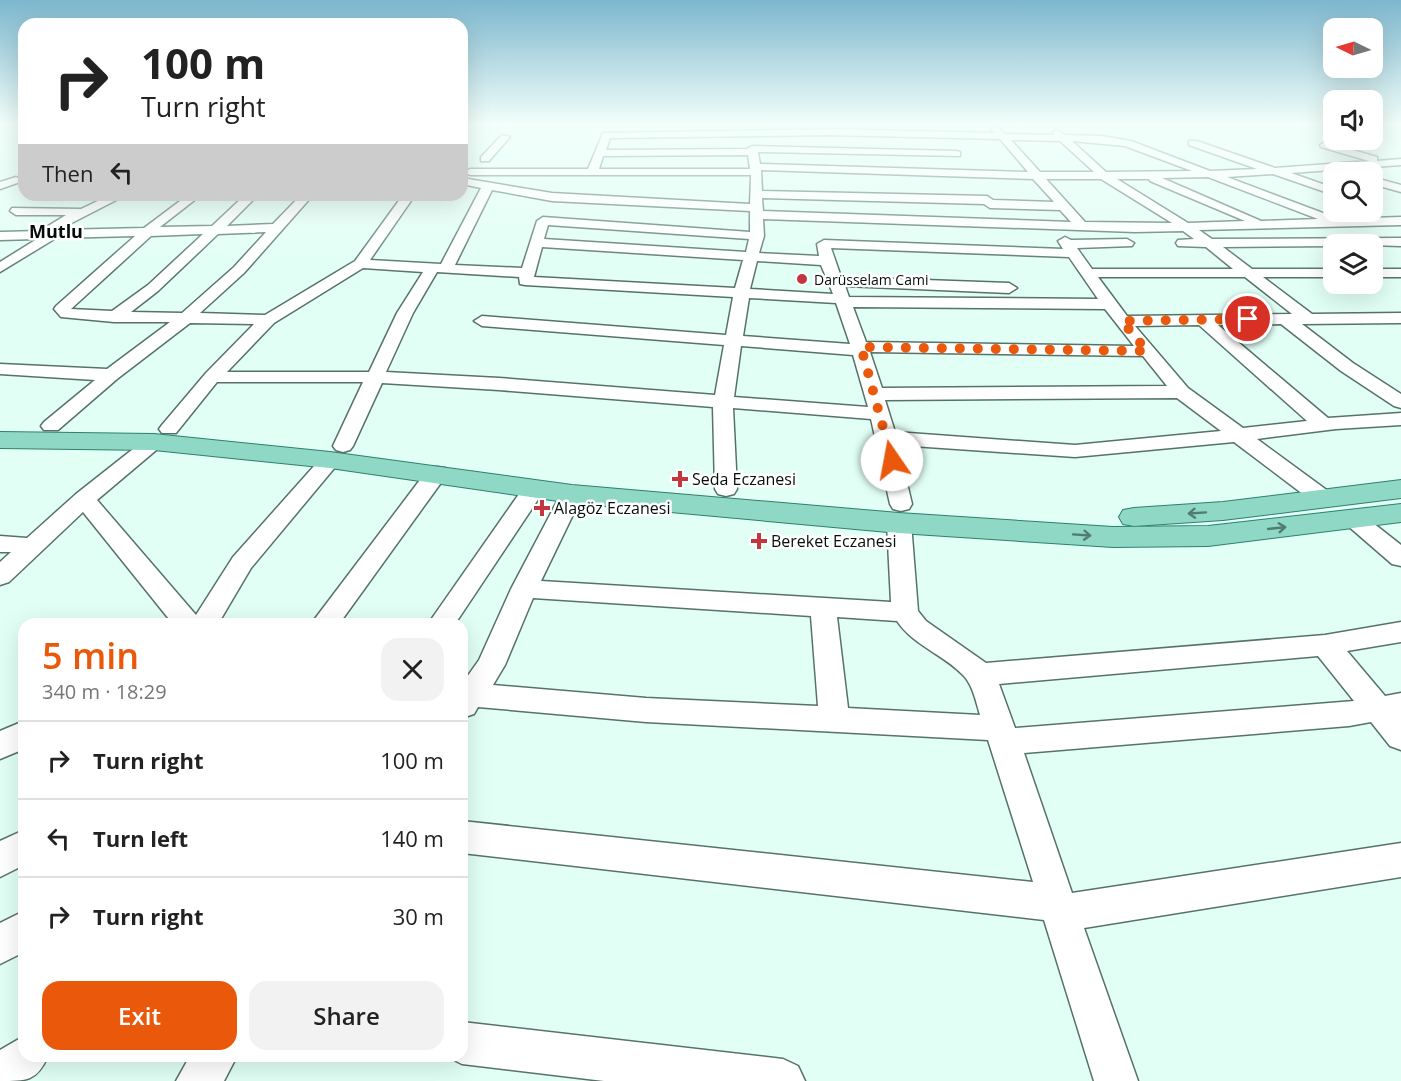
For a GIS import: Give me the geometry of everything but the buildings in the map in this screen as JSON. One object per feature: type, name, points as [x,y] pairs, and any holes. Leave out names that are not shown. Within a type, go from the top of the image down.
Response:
[{"type":"main road","points":[[0,425],[51,426],[161,435],[559,475],[726,489],[900,514],[1113,537],[1208,536],[1401,513]]},
{"type":"main road","points":[[0,440],[161,435]]},
{"type":"main road","points":[[336,453],[437,473],[572,494],[900,514],[1129,518],[1223,511],[1401,489]]},
{"type":"street","points":[[515,191],[557,173]]},
{"type":"street","points":[[726,489],[723,403],[742,295],[757,236],[754,173]]},
{"type":"street","points":[[892,173],[1064,207]]},
{"type":"street","points":[[969,173],[1003,224]]},
{"type":"street","points":[[1035,173],[1081,226]]},
{"type":"street","points":[[1101,173],[1185,226],[1308,319]]},
{"type":"street","points":[[1140,173],[1263,225]]},
{"type":"street","points":[[757,206],[981,191],[1037,176],[1222,173]]},
{"type":"street","points":[[1279,173],[1323,188]]},
{"type":"street","points":[[1211,174],[1339,223]]},
{"type":"street","points":[[0,186],[16,180]]},
{"type":"street","points":[[468,182],[552,197],[757,206],[1003,224],[1185,226],[1401,222]]},
{"type":"street","points":[[1383,183],[1401,189]]},
{"type":"street","points":[[205,618],[242,563],[336,453],[376,378],[405,313],[439,268],[488,186]]},
{"type":"street","points":[[552,197],[525,281],[842,301],[1104,298]]},
{"type":"street","points":[[42,201],[11,212],[82,212]]},
{"type":"street","points":[[0,268],[82,212],[107,201]]},
{"type":"street","points":[[187,201],[149,230],[62,309],[67,314],[268,320]]},
{"type":"street","points":[[114,316],[153,288],[245,201]]},
{"type":"street","points":[[51,426],[111,375],[185,319],[239,270],[302,201]]},
{"type":"street","points":[[1,574],[84,499],[161,435],[212,377],[268,320],[360,264],[405,201]]},
{"type":"street","points":[[1383,209],[1401,216]]},
{"type":"street","points":[[543,221],[757,236]]},
{"type":"street","points":[[1055,226],[1104,298],[1181,392],[1324,499]]},
{"type":"street","points":[[0,236],[277,228]]},
{"type":"street","points":[[1273,242],[1323,271]]},
{"type":"street","points":[[1167,243],[1401,242]]},
{"type":"street","points":[[537,243],[827,261]]},
{"type":"street","points":[[1116,1081],[988,692],[974,668],[915,628],[905,612],[900,514],[887,438],[861,348],[827,261],[824,244],[1070,249],[1136,243]]},
{"type":"street","points":[[360,264],[527,273]]},
{"type":"street","points":[[1087,273],[1323,273]]},
{"type":"street","points":[[1383,273],[1401,273]]},
{"type":"street","points":[[835,281],[1104,298]]},
{"type":"street","points":[[1122,321],[1393,318],[1401,329]]},
{"type":"street","points":[[1285,319],[1347,367],[1401,402]]},
{"type":"street","points":[[1203,320],[1324,425]]},
{"type":"street","points":[[482,321],[861,348],[1147,351]]},
{"type":"street","points":[[0,369],[111,375]]},
{"type":"street","points":[[212,377],[376,378],[499,384],[881,414]]},
{"type":"street","points":[[875,394],[1181,392]]},
{"type":"street","points":[[887,438],[1075,451],[1401,418]]},
{"type":"street","points":[[328,618],[437,473]]},
{"type":"street","points":[[445,618],[534,489]]},
{"type":"street","points":[[468,698],[491,665],[524,589],[572,494]]},
{"type":"street","points":[[84,499],[197,618]]},
{"type":"street","points":[[1355,520],[1401,558]]},
{"type":"street","points":[[0,544],[31,546]]},
{"type":"street","points":[[524,589],[905,612]]},
{"type":"street","points":[[823,608],[834,719]]},
{"type":"street","points":[[978,675],[1325,645],[1401,632]]},
{"type":"street","points":[[1325,645],[1390,707],[1401,737]]},
{"type":"street","points":[[468,701],[834,719],[1001,735],[1349,714],[1390,707]]},
{"type":"street","points":[[0,746],[18,737]]},
{"type":"street","points":[[468,838],[1059,908],[1401,860]]},
{"type":"street","points":[[0,860],[18,850]]},
{"type":"street","points":[[0,945],[18,934]]},
{"type":"street","points":[[468,1044],[783,1081]]},
{"type":"street","points":[[0,1077],[19,1062]]},
{"type":"street","points":[[198,1081],[212,1062]]},
{"type":"place","name":"Darüsselam Cami","points":[[802,279]]},
{"type":"place","name":"Seda Eczanesi","points":[[680,479]]},
{"type":"place","name":"Alagöz Eczanesi","points":[[542,508]]},
{"type":"place","name":"Bereket Eczanesi","points":[[759,541]]},
{"type":"district","name":"Mutlu","points":[[56,231]]},
{"type":"route","points":[[892,460],[861,347],[1147,351],[1122,321],[1248,319]]}]
